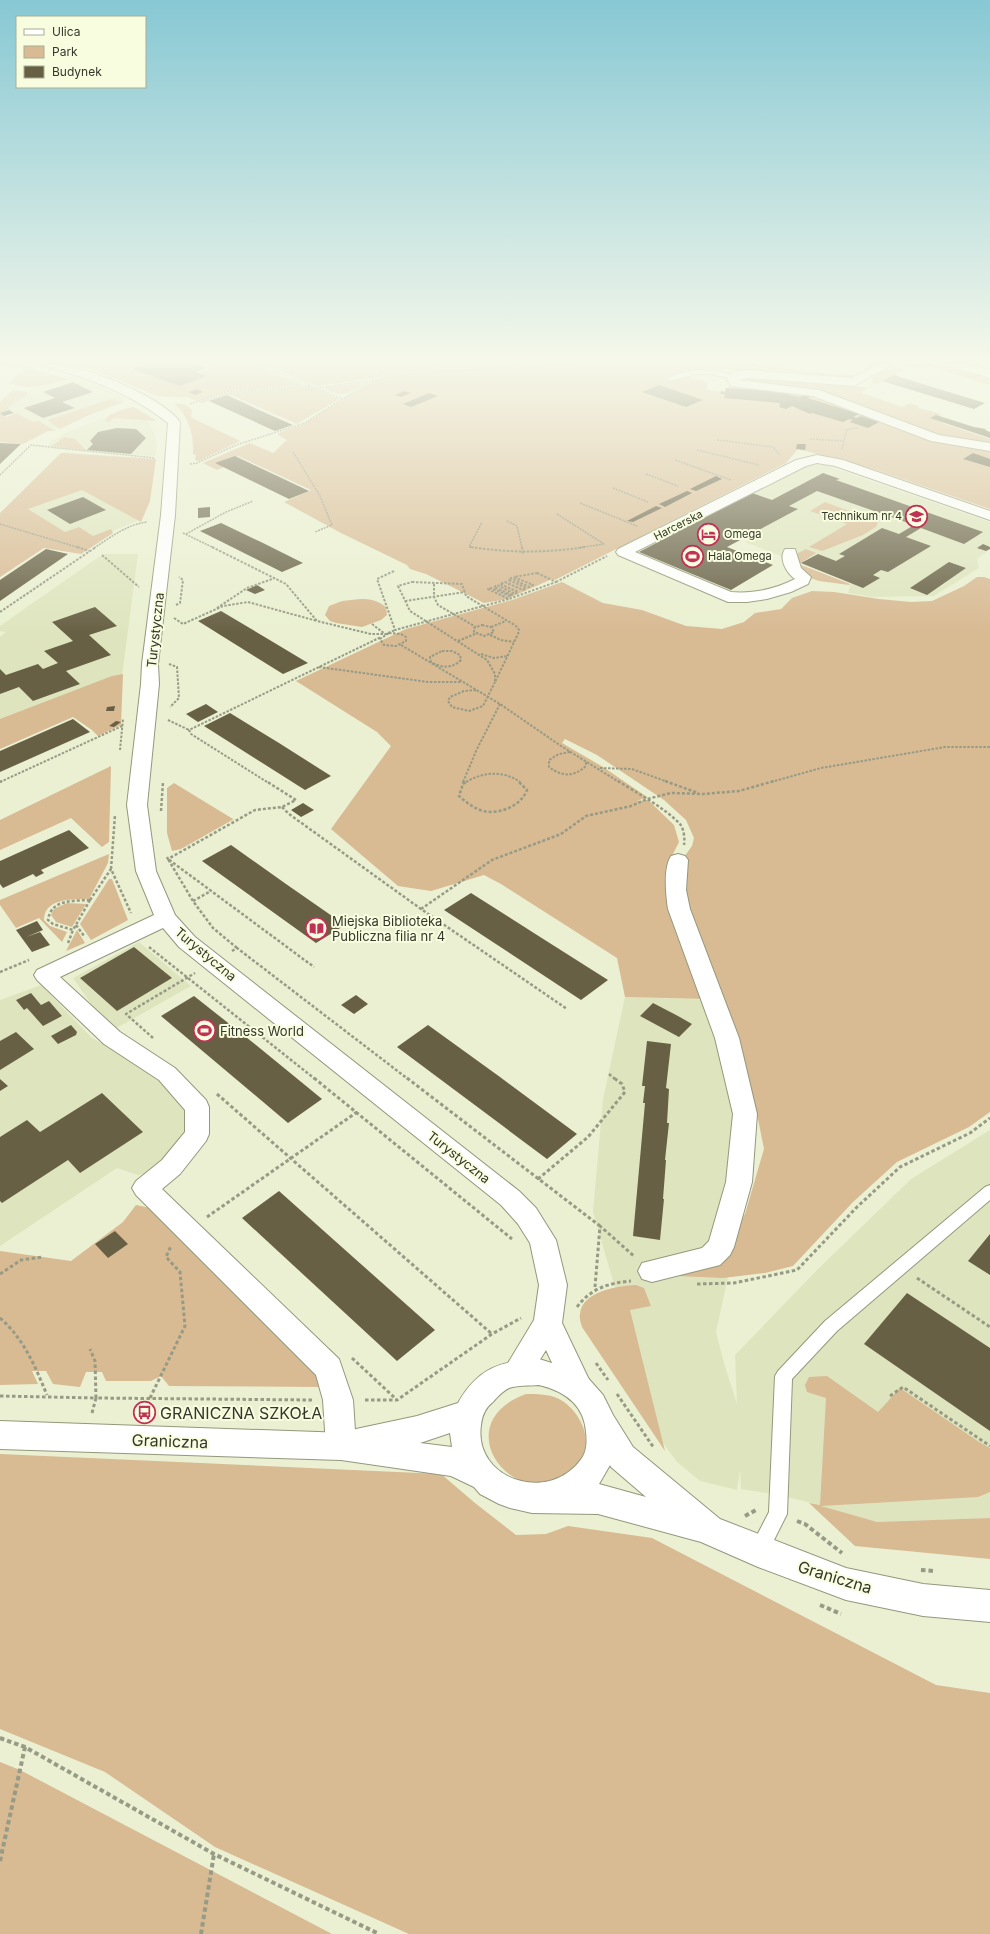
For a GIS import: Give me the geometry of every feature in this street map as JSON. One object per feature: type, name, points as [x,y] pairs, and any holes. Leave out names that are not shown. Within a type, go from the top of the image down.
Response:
[{"type":"street","name":"Turystyczna","points":[[172,454],[168,514],[150,664],[150,684],[137,804],[146,871],[166,918],[187,942],[510,1198],[523,1212],[543,1240],[553,1285],[548,1323],[516,1373]]},
{"type":"street","name":"Harcerska","points":[[623,552],[801,463],[817,459],[838,463],[990,516]]},
{"type":"street","points":[[623,552],[728,597],[740,598],[767,594],[792,587],[803,581],[803,577],[796,573],[791,566],[790,552]]},
{"type":"street","points":[[642,1276],[710,1257],[721,1247],[740,1182],[744,1140],[745,1114],[727,1038],[679,909],[676,890],[678,860]]},
{"type":"street","points":[[166,918],[45,975],[112,1038],[167,1074],[197,1108],[197,1134],[171,1167],[144,1188],[329,1368],[338,1400],[341,1446]]},
{"type":"street","points":[[548,1323],[578,1388]]},
{"type":"street","points":[[539,1372],[560,1377],[578,1388],[593,1404],[601,1423],[602,1444],[595,1464],[582,1481],[563,1493],[541,1499],[519,1498],[497,1489],[480,1475],[469,1457],[465,1436],[468,1414],[478,1396],[495,1381],[516,1373],[539,1372]]},
{"type":"street","name":"Graniczna","points":[[341,1446],[417,1430],[468,1414]]},
{"type":"street","name":"Graniczna","points":[[601,1423],[622,1457],[709,1530]]},
{"type":"street","name":"Graniczna","points":[[0,1435],[341,1446],[455,1462],[480,1475]]},
{"type":"street","name":"Graniczna","points":[[541,1499],[598,1499],[709,1530],[758,1551],[846,1584],[923,1600],[990,1606]]},
{"type":"lane","points":[[758,1551],[778,1514],[784,1376],[831,1326],[990,1191]]},
{"type":"path","points":[[0,475],[21,454]]},
{"type":"path","points":[[117,454],[161,459]]},
{"type":"path","points":[[190,464],[197,463],[216,454]]},
{"type":"path","points":[[294,454],[320,496],[332,525],[315,532]]},
{"type":"path","points":[[715,454],[748,462]]},
{"type":"path","points":[[675,460],[723,477]]},
{"type":"path","points":[[646,474],[678,486]]},
{"type":"path","points":[[613,488],[648,502]]},
{"type":"path","points":[[188,533],[226,512],[253,501]]},
{"type":"path","points":[[580,503],[631,524]]},
{"type":"path","points":[[557,514],[597,539]]},
{"type":"path","points":[[507,521],[517,526],[523,554]]},
{"type":"path","points":[[0,612],[121,530],[135,524],[147,522]]},
{"type":"path","points":[[482,522],[470,547],[523,554],[604,544]]},
{"type":"path","points":[[0,524],[89,551]]},
{"type":"path","points":[[179,532],[286,584],[317,621]]},
{"type":"path","points":[[189,730],[395,630],[509,599],[556,582],[614,553],[623,552]]},
{"type":"path","points":[[102,555],[139,587]]},
{"type":"path","points":[[394,572],[377,579],[395,630]]},
{"type":"path","points":[[509,599],[488,589],[491,588],[510,596],[512,595],[494,587],[497,585],[515,594],[518,592],[500,584],[505,582],[523,590],[526,588],[509,580],[511,578],[529,587],[533,585],[514,577],[537,573],[556,582]]},
{"type":"path","points":[[183,624],[213,610],[247,588],[275,578]]},
{"type":"path","points":[[476,690],[464,691],[450,697],[448,701],[452,707],[469,711],[484,706],[486,697],[496,682],[519,630],[466,596],[462,584],[412,582],[398,586],[410,612],[487,660],[495,674],[496,682]]},
{"type":"path","points":[[434,584],[434,596],[438,605],[476,627],[482,625],[491,627],[506,621]]},
{"type":"path","points":[[405,601],[465,592]]},
{"type":"path","points":[[213,610],[240,602],[248,602],[371,634],[393,633],[404,635],[406,639],[401,645]]},
{"type":"path","points":[[372,624],[386,634]]},
{"type":"path","points":[[475,634],[474,630],[476,627]]},
{"type":"path","points":[[490,635],[494,632],[491,627]]},
{"type":"path","points":[[458,641],[475,634],[481,636],[490,635],[501,640],[514,642]]},
{"type":"path","points":[[381,637],[380,641],[384,645],[401,645],[500,704],[570,752],[586,760],[647,799],[681,825],[685,839],[684,846],[677,854],[678,860]]},
{"type":"path","points":[[442,651],[452,652],[461,658],[460,663],[452,666],[443,667],[434,665],[431,662],[430,657],[442,651]]},
{"type":"path","points":[[477,653],[494,658],[508,656]]},
{"type":"path","points":[[150,664],[165,663],[177,667],[179,698],[170,707],[167,726]]},
{"type":"path","points":[[318,667],[428,682],[461,682]]},
{"type":"path","points":[[463,784],[478,776],[503,773],[521,782],[527,790],[524,798],[505,810],[493,812],[480,811],[468,805],[459,796],[463,784],[482,738],[500,704]]},
{"type":"path","points":[[168,720],[189,730],[191,734],[296,800],[282,807],[255,810],[168,859]]},
{"type":"path","points":[[0,782],[122,726]]},
{"type":"path","points":[[421,909],[492,860],[561,834],[586,816],[630,806],[647,799],[672,793],[703,794],[739,791],[821,768],[937,748],[990,747]]},
{"type":"path","points":[[570,752],[559,754],[549,760],[548,767],[556,773],[569,775],[580,772],[586,766],[586,760]]},
{"type":"path","points":[[599,768],[632,769],[681,788],[703,794]]},
{"type":"path","points":[[161,819],[163,780]]},
{"type":"path","points":[[282,807],[289,814],[421,909],[567,1009]]},
{"type":"path","points":[[166,853],[193,901],[213,928],[237,948],[600,1226],[642,1276],[595,1288],[582,1298],[574,1312]]},
{"type":"path","points":[[168,859],[314,967]]},
{"type":"path","points":[[90,900],[67,901],[59,903],[51,908],[48,914],[48,920],[53,924],[73,930],[90,900],[111,869],[143,942],[362,1116],[515,1242]]},
{"type":"path","points":[[193,901],[211,891]]},
{"type":"path","points":[[155,1039],[126,1014],[237,948]]},
{"type":"path","points":[[538,1179],[588,1137],[625,1092],[622,1084],[609,1074]]},
{"type":"path","points":[[214,1091],[492,1334]]},
{"type":"path","points":[[691,1283],[734,1283],[797,1270],[857,1207],[900,1167],[970,1133],[990,1118]]},
{"type":"path","points":[[595,1288],[600,1226]]},
{"type":"path","points":[[0,1274],[21,1260],[43,1257]]},
{"type":"path","points":[[900,1267],[990,1327]]},
{"type":"path","points":[[0,1396],[397,1400],[492,1334],[521,1318],[522,1311]]},
{"type":"path","points":[[0,1318],[10,1326],[26,1346],[47,1396]]},
{"type":"path","points":[[86,1438],[96,1398],[95,1361],[90,1349]]},
{"type":"path","points":[[890,1396],[904,1387],[990,1446]]},
{"type":"path","points":[[0,1738],[25,1748],[214,1854],[379,1934]]},
{"type":"path","points":[[0,1861],[25,1748]]},
{"type":"path","points":[[201,1934],[214,1854]]},
{"type":"shaded area","points":[[62,454],[92,454],[151,459],[137,521],[79,545],[0,521]]},
{"type":"shaded area","points":[[130,454],[155,454],[155,456]]},
{"type":"shaded area","points":[[808,465],[825,465],[990,522],[990,549],[977,559],[979,568],[934,596],[872,597],[848,593],[851,583],[745,542],[752,538],[702,518]]},
{"type":"shaded area","points":[[107,554],[138,554],[122,676],[0,720],[0,637],[6,632],[0,631],[0,626],[100,556]]},
{"type":"shaded area","points":[[139,942],[191,986],[113,1030],[107,1027],[73,978]]},
{"type":"shaded area","points":[[41,985],[92,1038],[156,1073],[184,1102],[191,1129],[155,1171],[138,1175],[117,1168],[0,1246],[0,1000]]},
{"type":"shaded area","points":[[625,997],[720,1000],[737,1045],[754,1158],[716,1332],[737,1404],[735,1355],[818,1269],[911,1179],[990,1130],[990,1518],[855,1523],[820,1505],[779,1495],[741,1489],[740,1470],[737,1490],[700,1481],[677,1462],[658,1436],[593,1212],[603,1099]]},
{"type":"green space","points":[[60,454],[156,459],[150,501],[141,522],[82,490],[28,509],[65,532],[79,527],[93,536],[111,529],[113,533],[81,554],[44,548],[0,577],[0,513]]},
{"type":"green space","points":[[194,454],[213,454],[199,461],[195,460],[196,455]]},
{"type":"green space","points":[[224,454],[793,454],[786,463],[555,580],[552,579],[507,599],[484,603],[426,574],[410,569],[407,565],[341,533],[284,502],[311,490],[238,456],[217,463],[224,467],[217,470],[203,463]]},
{"type":"green space","points":[[818,454],[990,454],[990,509],[873,469]]},
{"type":"green space","points":[[825,502],[878,522],[876,527],[863,535],[822,551],[809,547],[847,524],[810,511]]},
{"type":"green space","points":[[806,549],[816,553],[799,564],[850,584],[819,581],[799,574],[796,554]]},
{"type":"green space","points":[[977,577],[990,579],[990,1112],[969,1127],[897,1162],[853,1202],[793,1266],[765,1273],[723,1278],[677,1276],[737,1228],[745,1214],[764,1149],[755,1104],[734,1039],[683,904],[684,857],[692,846],[694,838],[686,820],[664,800],[597,755],[565,739],[562,743],[603,767],[647,797],[637,801],[648,800],[674,825],[679,842],[668,864],[706,999],[625,997],[617,958],[501,884],[484,875],[431,891],[398,886],[331,829],[391,746],[377,732],[296,681],[406,629],[512,600],[562,582],[603,603],[642,610],[686,626],[722,629],[744,622],[755,613],[781,609],[792,598],[812,591],[834,592],[911,602],[932,601],[964,586]]},
{"type":"green space","points":[[360,599],[377,601],[386,607],[387,615],[381,620],[362,627],[336,623],[330,621],[325,615],[329,606],[342,601]]},
{"type":"green space","points":[[123,674],[121,725],[98,736],[73,717],[0,749],[0,719],[112,676]]},
{"type":"green space","points":[[111,766],[109,842],[102,847],[71,818],[0,850],[0,820]]},
{"type":"green space","points":[[174,783],[234,819],[181,849],[172,851],[167,833],[167,788]]},
{"type":"green space","points":[[109,854],[108,863],[89,899],[60,901],[49,907],[45,913],[44,920],[50,926],[67,932],[62,942],[39,918],[16,928],[0,905],[0,900]]},
{"type":"green space","points":[[109,879],[112,879],[128,920],[91,940],[80,924]]},
{"type":"green space","points":[[67,903],[86,904],[72,927],[56,922],[51,915],[54,909]]},
{"type":"green space","points":[[77,930],[85,943],[66,951]]},
{"type":"green space","points":[[136,1205],[155,1209],[310,1360],[322,1387],[169,1386],[161,1376],[151,1381],[106,1381],[102,1372],[86,1372],[80,1387],[53,1384],[46,1371],[32,1371],[38,1384],[0,1385],[0,1251],[71,1261],[123,1222]]},
{"type":"green space","points":[[636,1285],[644,1288],[651,1306],[630,1310],[665,1451],[582,1327],[580,1319],[582,1306],[594,1295],[602,1291]]},
{"type":"green space","points":[[827,1376],[878,1412],[900,1388],[990,1448],[990,1492],[978,1497],[821,1506],[877,1522],[990,1518],[990,1559],[855,1546],[809,1503],[820,1505],[826,1398],[807,1392],[805,1385],[809,1377]]},
{"type":"green space","points":[[526,1394],[547,1395],[559,1399],[567,1404],[573,1411],[583,1427],[586,1446],[583,1455],[578,1463],[557,1480],[535,1484],[515,1478],[499,1464],[490,1447],[490,1427],[501,1409]]},
{"type":"green space","points":[[0,1454],[441,1474],[516,1535],[546,1534],[568,1526],[652,1538],[936,1685],[990,1693],[990,1934],[409,1934],[215,1847],[105,1772],[0,1729]]},
{"type":"green space","points":[[0,1762],[20,1770],[332,1934],[0,1934]]},
{"type":"building","points":[[0,454],[10,454],[0,464]]},
{"type":"building","points":[[971,454],[977,454],[990,459],[990,467],[963,459]]},
{"type":"building","points":[[235,456],[309,491],[289,499],[215,463]]},
{"type":"building","points":[[823,473],[840,479],[836,480],[983,532],[964,544],[921,528],[906,537],[931,546],[888,572],[881,570],[873,575],[880,578],[863,588],[801,563],[818,554],[836,561],[845,556],[839,554],[882,528],[899,534],[914,525],[817,491],[789,506],[798,509],[727,547],[773,565],[731,590],[639,552],[752,493],[772,500]]},
{"type":"building","points":[[716,476],[722,479],[696,491],[690,489]]},
{"type":"building","points":[[687,491],[692,493],[665,507],[659,504]]},
{"type":"building","points":[[83,497],[106,510],[70,524],[47,510]]},
{"type":"building","points":[[656,506],[662,508],[633,522],[627,521]]},
{"type":"building","points":[[210,507],[210,517],[198,518],[198,508]]},
{"type":"building","points":[[221,523],[303,563],[282,572],[200,531]]},
{"type":"building","points":[[983,544],[990,547],[990,549],[986,551],[977,548]]},
{"type":"building","points":[[46,549],[68,554],[0,601],[0,580]]},
{"type":"building","points":[[949,562],[966,568],[927,595],[910,588]]},
{"type":"building","points":[[257,585],[265,590],[255,594],[246,590]]},
{"type":"building","points":[[95,607],[117,626],[89,635],[111,655],[66,671],[80,684],[33,701],[19,687],[0,694],[0,669],[6,675],[38,664],[43,669],[58,663],[44,651],[73,641],[52,622]]},
{"type":"building","points":[[221,611],[308,663],[283,674],[198,621]]},
{"type":"building","points":[[206,704],[218,712],[198,722],[186,714]]},
{"type":"building","points":[[115,706],[114,711],[106,711],[107,707]]},
{"type":"building","points":[[230,713],[331,776],[305,790],[204,726]]},
{"type":"building","points":[[73,719],[90,732],[0,772],[0,751]]},
{"type":"building","points":[[116,721],[121,722],[114,727],[109,726]]},
{"type":"building","points":[[303,803],[314,810],[301,817],[291,810]]},
{"type":"building","points":[[69,830],[89,848],[41,870],[44,873],[36,877],[33,874],[3,888],[0,884],[0,861]]},
{"type":"building","points":[[231,845],[345,925],[316,943],[202,861]]},
{"type":"building","points":[[471,893],[608,980],[581,1000],[444,910]]},
{"type":"building","points":[[37,921],[43,930],[26,937],[40,932],[50,945],[32,952],[16,930]]},
{"type":"building","points":[[134,947],[172,978],[117,1011],[80,978]]},
{"type":"building","points":[[31,993],[41,1005],[49,1001],[62,1016],[43,1026],[27,1008],[24,1010],[16,1000]]},
{"type":"building","points":[[356,995],[368,1004],[354,1014],[341,1005]]},
{"type":"building","points":[[194,996],[322,1099],[288,1123],[161,1016]]},
{"type":"building","points":[[653,1003],[692,1024],[679,1037],[640,1016]]},
{"type":"building","points":[[71,1025],[77,1032],[76,1035],[58,1044],[51,1036]]},
{"type":"building","points":[[428,1025],[577,1134],[547,1159],[397,1047]]},
{"type":"building","points":[[16,1032],[34,1049],[0,1070],[0,1041]]},
{"type":"building","points":[[647,1041],[671,1044],[666,1088],[669,1089],[667,1123],[669,1123],[660,1240],[633,1236],[645,1103],[643,1103],[645,1086],[642,1086]]},
{"type":"building","points":[[0,1079],[8,1086],[0,1091]]},
{"type":"building","points":[[102,1093],[143,1132],[80,1173],[68,1160],[2,1203],[0,1201],[0,1137],[27,1120],[40,1132]]},
{"type":"building","points":[[279,1191],[435,1330],[397,1361],[242,1218]]},
{"type":"building","points":[[115,1231],[128,1244],[108,1258],[95,1244]]},
{"type":"building","points":[[990,1234],[990,1275],[968,1261]]},
{"type":"building","points":[[907,1293],[990,1348],[990,1431],[864,1344]]},
{"type":"place","name":"Technikum nr 4","points":[[917,516]]},
{"type":"place","name":"Omega","points":[[708,534]]},
{"type":"place","name":"Hala Omega","points":[[693,556]]},
{"type":"place","name":"Miejska Biblioteka Publiczna filia nr 4","points":[[316,928]]},
{"type":"place","name":"Fitness World","points":[[205,1031]]},
{"type":"place","name":"GRANICZNA SZKOŁA","points":[[144,1413]]}]
